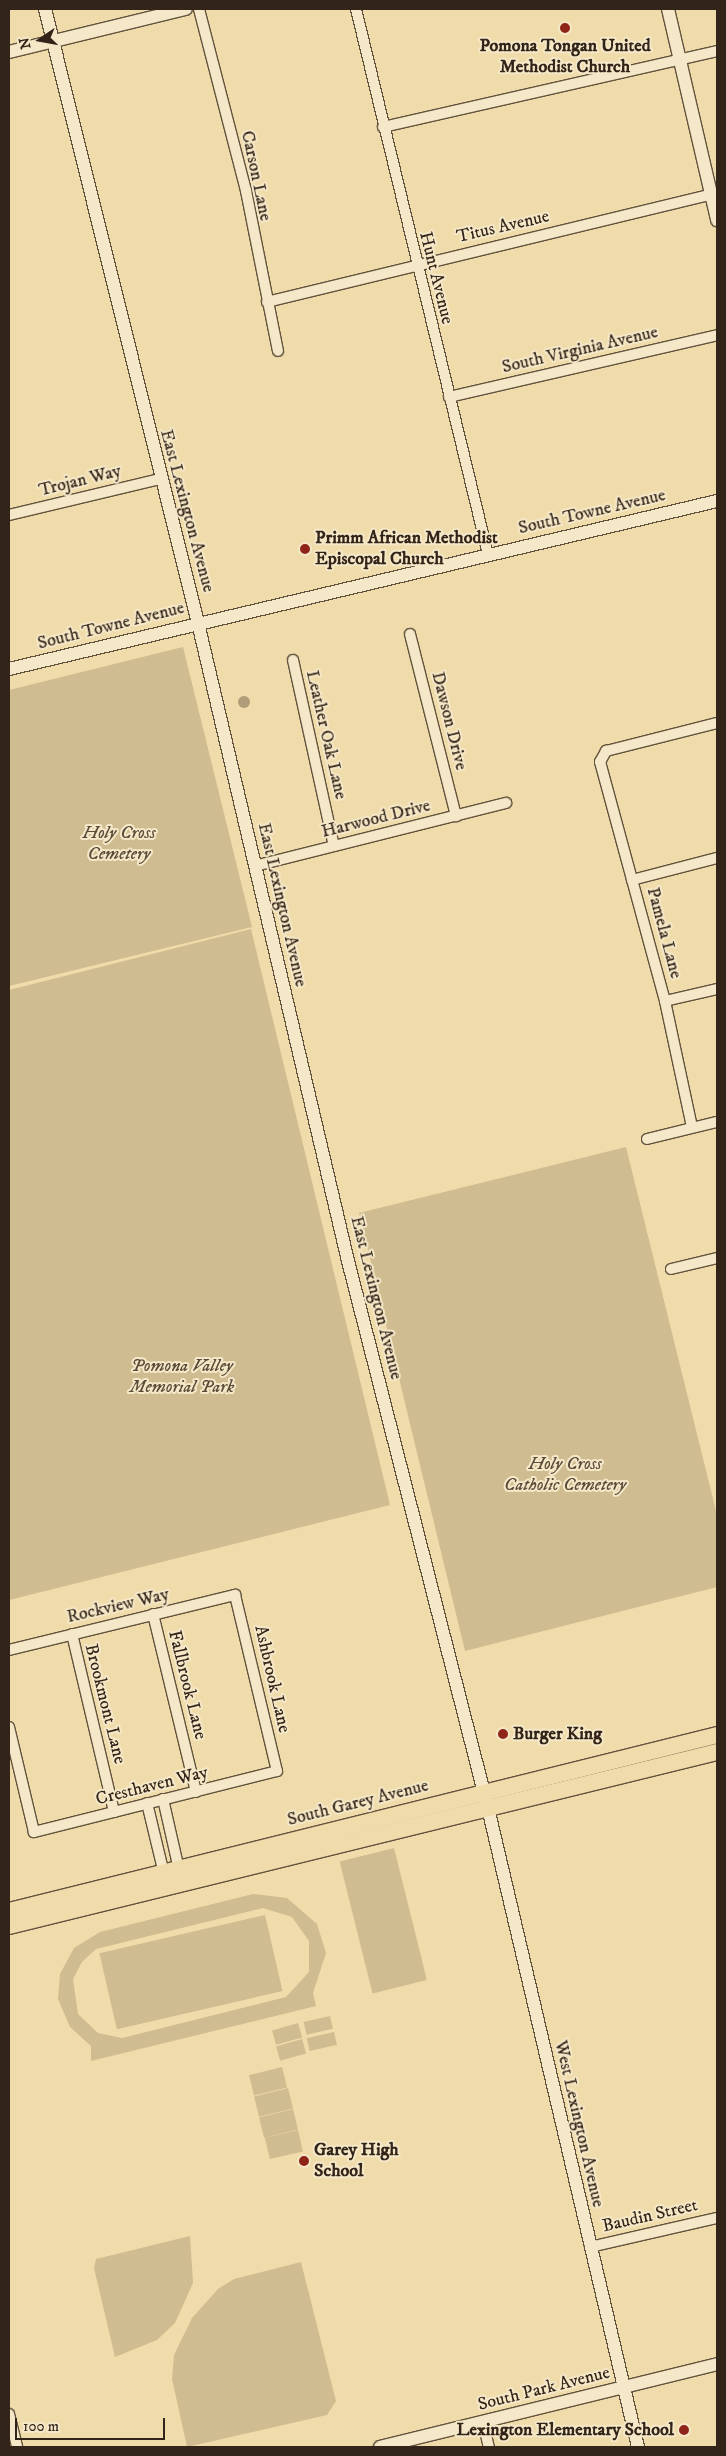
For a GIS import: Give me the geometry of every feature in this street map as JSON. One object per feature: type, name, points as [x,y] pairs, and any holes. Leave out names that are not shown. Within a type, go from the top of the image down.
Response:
[{"type":"main road","name":"South Garey Avenue","points":[[9,1911],[173,1877],[486,1800],[717,1735]]},
{"type":"main road","name":"South Garey Avenue","points":[[486,1800],[717,1752]]},
{"type":"main road","name":"South Garey Avenue","points":[[9,1926],[173,1877]]},
{"type":"street","name":"East Lexington Avenue","points":[[45,9],[160,479],[198,623],[349,1264],[486,1800]]},
{"type":"street","points":[[9,52],[186,9]]},
{"type":"street","name":"Carson Lane","points":[[198,9],[246,191],[278,350]]},
{"type":"street","name":"Hunt Avenue","points":[[356,9],[416,264],[488,554]]},
{"type":"street","points":[[668,9],[714,194],[717,220]]},
{"type":"street","points":[[384,127],[717,51]]},
{"type":"street","name":"Titus Avenue","points":[[267,302],[416,264],[714,194]]},
{"type":"street","name":"South Virginia Avenue","points":[[449,397],[717,335]]},
{"type":"street","name":"Trojan Way","points":[[9,515],[160,479]]},
{"type":"street","name":"South Towne Avenue","points":[[9,670],[198,623],[717,501]]},
{"type":"street","name":"Dawson Drive","points":[[410,634],[456,816]]},
{"type":"street","name":"Leather Oak Lane","points":[[293,660],[334,846]]},
{"type":"street","name":"Pamela Lane","points":[[692,1127],[665,1001],[600,762],[606,751],[717,723]]},
{"type":"street","name":"Harwood Drive","points":[[255,866],[506,803]]},
{"type":"street","points":[[632,880],[717,858]]},
{"type":"street","points":[[665,1001],[717,988]]},
{"type":"street","points":[[647,1139],[717,1122]]},
{"type":"street","points":[[671,1269],[717,1258]]},
{"type":"street","name":"Rockview Way","points":[[9,1650],[235,1595]]},
{"type":"street","name":"Ashbrook Lane","points":[[235,1595],[277,1771]]},
{"type":"street","name":"Fallbrook Lane","points":[[153,1614],[196,1792]]},
{"type":"street","name":"Brookmont Lane","points":[[72,1634],[114,1812]]},
{"type":"street","name":"Cresthaven Way","points":[[9,1727],[34,1832],[277,1771]]},
{"type":"street","points":[[163,1799],[173,1877]]},
{"type":"street","name":"West Lexington Avenue","points":[[486,1800],[638,2447]]},
{"type":"street","points":[[147,1803],[173,1877]]},
{"type":"street","name":"Baudin Street","points":[[590,2247],[717,2218]]},
{"type":"street","name":"South Park Avenue","points":[[380,2447],[717,2364]]},
{"type":"street","points":[[9,2414],[17,2447]]},
{"type":"street","points":[[483,2422],[489,2447]]},
{"type":"green space","name":"Holy Cross Cemetery","points":[[183,647],[252,927],[9,986],[9,690]]},
{"type":"green space","name":"Pomona Valley Memorial Park","points":[[251,929],[390,1505],[9,1600],[9,990]]},
{"type":"green space","name":"Holy Cross Catholic Cemetery","points":[[626,1147],[717,1515],[717,1587],[465,1651],[359,1213]]},
{"type":"green space","points":[[394,1848],[427,1980],[373,1994],[340,1862]]},
{"type":"green space","points":[[253,1894],[287,1898],[317,1924],[326,1953],[313,1993],[316,2006],[91,2061],[91,2046],[70,2027],[58,1999],[60,1974],[74,1948],[100,1932]],"holes":[[[263,1908],[292,1917],[309,1941],[309,1972],[286,1997],[122,2038],[98,2033],[78,2014],[73,1979],[82,1962],[96,1949]]]},
{"type":"green space","points":[[265,1915],[283,1991],[117,2029],[99,1953]]},
{"type":"green space","points":[[330,2016],[333,2029],[307,2035],[304,2022]]},
{"type":"green space","points":[[298,2023],[302,2037],[276,2045],[272,2030]]},
{"type":"green space","points":[[334,2032],[337,2045],[310,2051],[307,2038]]},
{"type":"green space","points":[[302,2039],[306,2053],[280,2061],[276,2046]]},
{"type":"green space","points":[[282,2067],[287,2087],[254,2096],[249,2075]]},
{"type":"green space","points":[[288,2088],[293,2108],[259,2117],[254,2096]]},
{"type":"green space","points":[[293,2109],[298,2129],[264,2138],[259,2117]]},
{"type":"green space","points":[[298,2130],[303,2151],[270,2159],[265,2138]]},
{"type":"green space","points":[[190,2236],[193,2283],[175,2323],[157,2340],[115,2357],[94,2268],[96,2259]]},
{"type":"green space","points":[[301,2262],[336,2401],[327,2415],[187,2447],[172,2379],[174,2355],[192,2318],[218,2289],[234,2279]]},
{"type":"shaded area","points":[[242,696],[246,696],[250,702],[246,708],[242,708],[238,704],[238,700]]},
{"type":"place","name":"Pomona Tongan United Methodist Church","points":[[565,28]]},
{"type":"place","name":"Primm African Methodist Episcopal Church","points":[[305,549]]},
{"type":"place","name":"Burger King","points":[[503,1734]]},
{"type":"place","name":"Garey High School","points":[[304,2161]]},
{"type":"place","name":"Lexington Elementary School","points":[[684,2430]]}]
